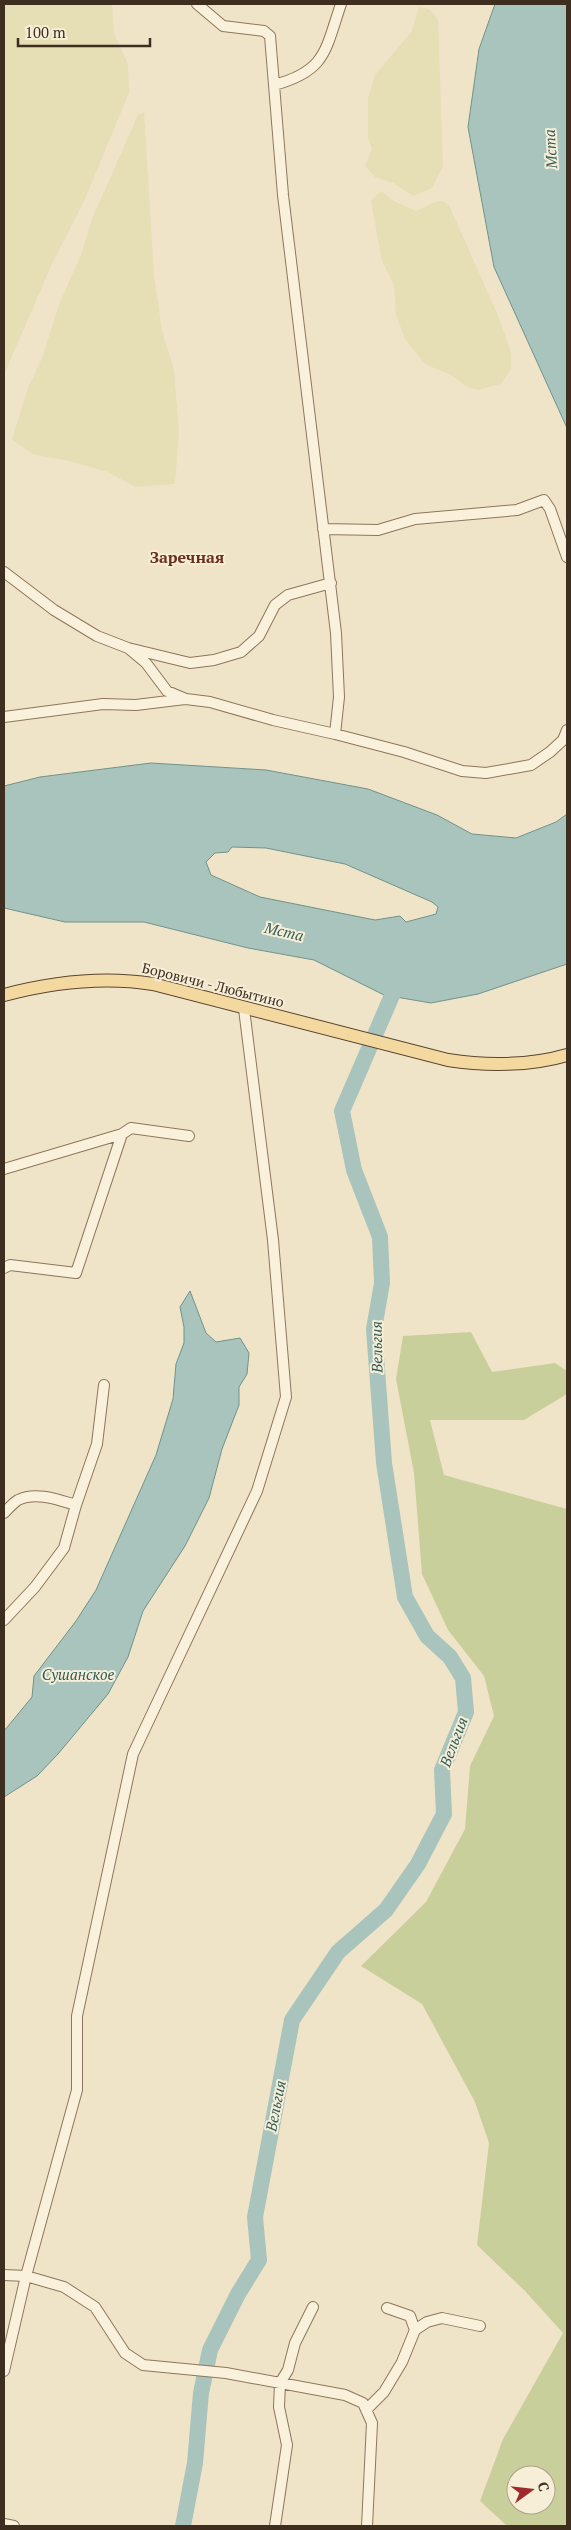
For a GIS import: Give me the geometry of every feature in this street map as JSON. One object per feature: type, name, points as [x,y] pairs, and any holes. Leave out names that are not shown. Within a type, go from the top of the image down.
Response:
[{"type":"main road","name":"Боровичи - Любытино","points":[[4,995],[83,980],[123,979],[153,984],[432,1057],[472,1064],[533,1062],[567,1055]]},
{"type":"street","points":[[197,4],[224,26],[264,30],[270,36],[283,195],[336,632],[338,688],[336,734]]},
{"type":"street","points":[[274,85],[299,78],[313,69],[326,47],[341,4]]},
{"type":"street","points":[[324,529],[378,530],[415,519],[517,510],[544,500],[550,509],[567,557]]},
{"type":"street","points":[[4,572],[54,610],[97,636],[128,648],[190,662],[214,660],[241,652],[259,636],[276,605],[288,595],[331,583]]},
{"type":"street","points":[[128,648],[146,663],[167,691],[186,699]]},
{"type":"street","points":[[4,717],[103,704],[136,705],[186,699],[210,702],[273,720],[336,734],[404,752],[462,771],[486,773],[531,765],[563,740],[567,730]]},
{"type":"street","points":[[4,2371],[26,2276],[77,2090],[77,2016],[133,1754],[257,1491],[286,1397],[273,1240],[244,1008]]},
{"type":"street","points":[[4,1169],[122,1134],[131,1128],[189,1136]]},
{"type":"street","points":[[4,1268],[10,1265],[76,1273],[122,1134]]},
{"type":"street","points":[[4,1620],[35,1587],[64,1548],[76,1505],[97,1444],[104,1385]]},
{"type":"street","points":[[4,1514],[18,1500],[35,1496],[52,1498],[76,1505]]},
{"type":"street","points":[[4,2275],[26,2276],[64,2287],[95,2308],[125,2353],[143,2365],[226,2373],[345,2394],[363,2403],[372,2423],[367,2526]]},
{"type":"street","points":[[275,2526],[287,2446],[279,2407],[280,2383],[288,2370],[295,2344],[313,2307]]},
{"type":"street","points":[[387,2308],[410,2316],[415,2330]]},
{"type":"street","points":[[366,2410],[388,2384],[402,2362],[415,2330],[427,2322],[442,2318],[480,2326]]},
{"type":"street","points":[[4,2524],[14,2526]]},
{"type":"shaded area","points":[[4,4],[112,4],[114,33],[128,64],[129,93],[85,199],[51,266],[4,375]]},
{"type":"shaded area","points":[[419,7],[429,9],[438,19],[443,166],[432,188],[413,196],[393,183],[375,177],[365,166],[372,149],[368,138],[368,98],[375,75],[412,31]]},
{"type":"shaded area","points":[[144,112],[154,275],[162,331],[174,370],[179,432],[175,484],[135,487],[108,472],[69,461],[32,454],[12,439],[28,388],[42,358],[60,302],[81,255],[92,219],[138,115]]},
{"type":"shaded area","points":[[381,191],[394,201],[416,211],[435,202],[443,201],[449,205],[499,318],[511,352],[511,369],[501,384],[478,390],[465,386],[453,376],[425,364],[405,339],[396,315],[394,285],[382,261],[371,201]]},
{"type":"green space","points":[[471,1332],[492,1372],[555,1363],[567,1371],[567,1394],[524,1420],[430,1420],[444,1475],[567,1509],[567,2526],[507,2526],[480,2501],[503,2439],[563,2333],[525,2291],[477,2245],[489,2143],[475,2102],[422,2004],[361,1966],[426,1902],[465,1829],[470,1766],[494,1716],[484,1676],[448,1630],[422,1574],[414,1473],[396,1379],[403,1336]]},
{"type":"water","name":"Мста","points":[[495,4],[567,4],[567,428],[494,267],[468,127],[479,49]]},
{"type":"water","name":"Мста","points":[[151,763],[266,770],[368,789],[437,815],[472,834],[516,838],[556,822],[567,814],[567,964],[478,994],[431,1003],[384,995],[314,960],[248,948],[144,922],[65,922],[4,908],[4,786],[40,777]],"holes":[[[232,847],[266,848],[345,864],[432,902],[438,907],[436,914],[406,922],[400,916],[375,920],[260,897],[211,875],[206,862],[215,853],[228,852]]]},
{"type":"water","name":"Сушанское","points":[[190,1291],[206,1333],[216,1342],[240,1338],[249,1353],[247,1374],[239,1387],[239,1405],[222,1449],[209,1498],[185,1546],[143,1611],[128,1657],[108,1694],[37,1776],[4,1797],[4,1731],[32,1697],[34,1676],[76,1621],[96,1590],[156,1455],[173,1399],[176,1364],[184,1343],[184,1327],[180,1307]]},
{"type":"waterway","name":"Вельгия","points":[[183,2526],[195,2463],[201,2393],[210,2350],[238,2294],[259,2260],[255,2217],[292,2020],[338,1952],[386,1910],[418,1864],[444,1814],[442,1770],[466,1712],[463,1678],[450,1657],[427,1636],[405,1597],[384,1463],[374,1329],[382,1283],[380,1237],[354,1170],[342,1111],[400,977]]},
{"type":"district","name":"Заречная","points":[[187,557]]}]
